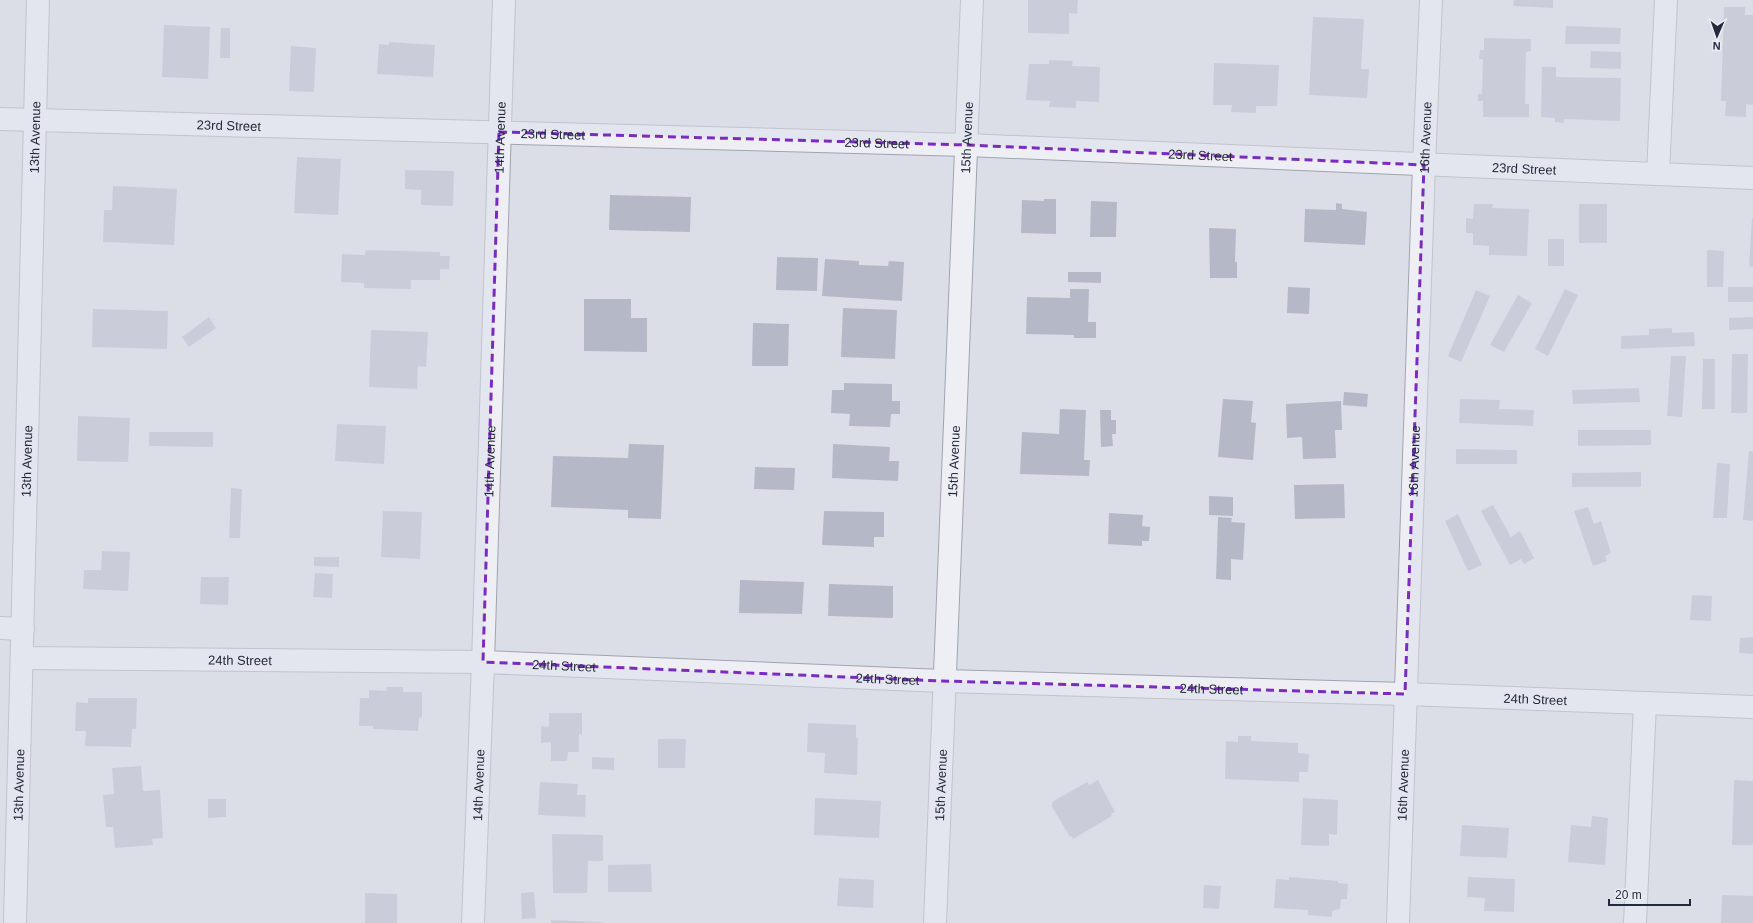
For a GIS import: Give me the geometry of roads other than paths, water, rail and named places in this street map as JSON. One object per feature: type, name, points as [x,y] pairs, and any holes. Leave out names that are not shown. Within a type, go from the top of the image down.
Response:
[{"type":"street","name":"13th Avenue","points":[[15,923],[38,0]]},
{"type":"street","name":"14th Avenue","points":[[473,923],[483,662],[504,0]]},
{"type":"street","name":"15th Avenue","points":[[935,923],[943,681],[972,0]]},
{"type":"street","name":"16th Avenue","points":[[1398,923],[1431,0]]},
{"type":"street","points":[[1658,174],[1666,0]]},
{"type":"street","name":"23rd Street","points":[[0,119],[967,145],[1753,178]]},
{"type":"street","points":[[0,628],[23,629]]},
{"type":"street","name":"24th Street","points":[[22,658],[483,662],[943,681],[1405,694],[1753,707]]},
{"type":"street","points":[[1635,923],[1645,703]]}]
